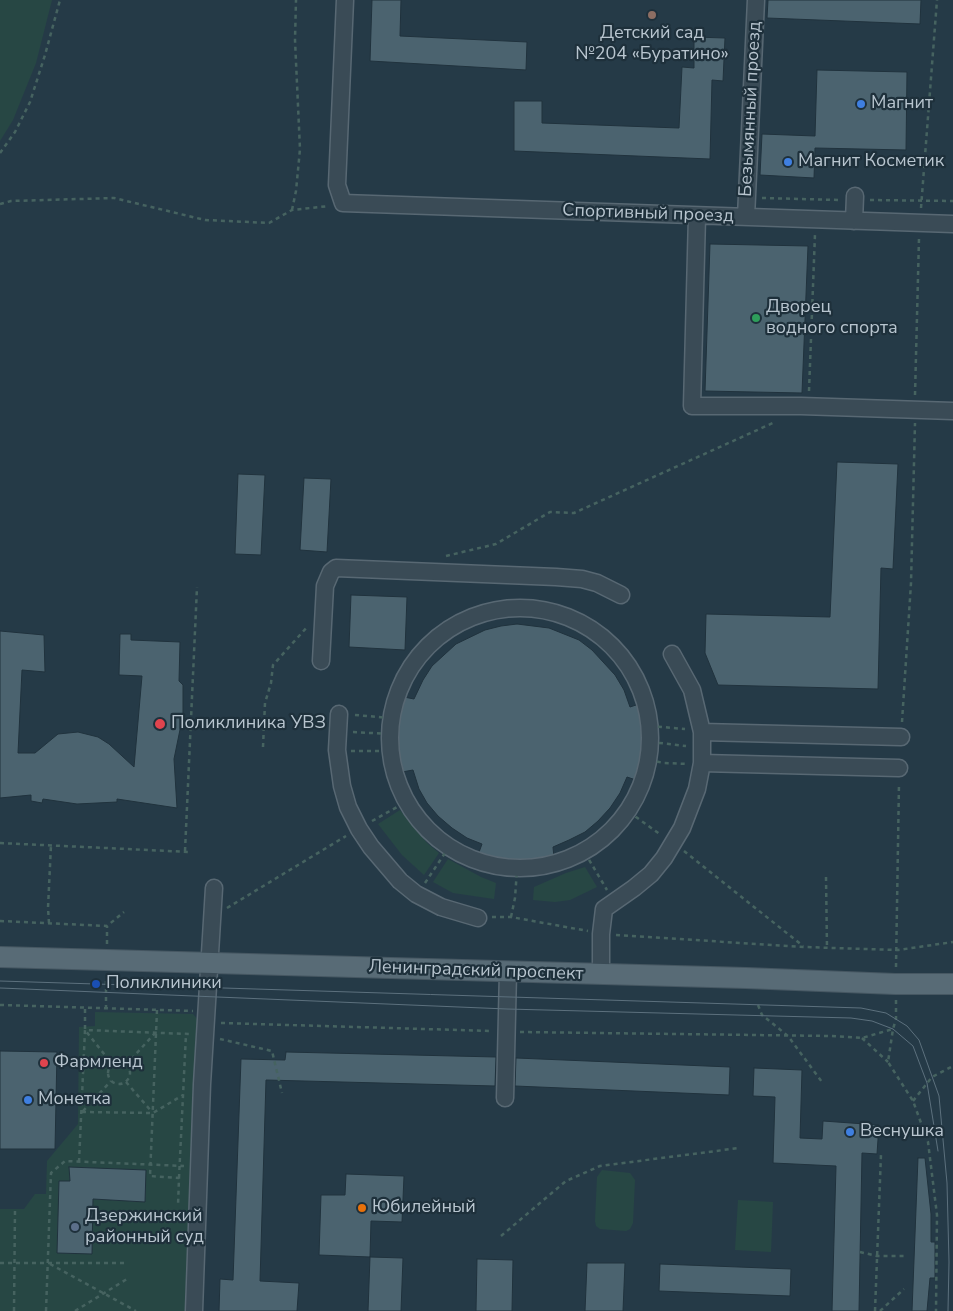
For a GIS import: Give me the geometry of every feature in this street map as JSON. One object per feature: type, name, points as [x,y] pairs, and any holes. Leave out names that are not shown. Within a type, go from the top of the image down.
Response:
[{"type":"main road","name":"Ленинградский проспект","points":[[0,957],[895,984],[953,984]]},
{"type":"street","points":[[342,203],[337,185],[345,0]]},
{"type":"street","name":"Безымянный проезд","points":[[746,217],[756,0]]},
{"type":"street","points":[[854,221],[855,196]]},
{"type":"street","name":"Спортивный проезд","points":[[342,203],[953,224]]},
{"type":"street","points":[[697,216],[692,406],[801,406],[953,411]]},
{"type":"street","points":[[321,661],[324,586],[331,572],[336,568],[582,579],[597,583],[621,595]]},
{"type":"street","points":[[505,608],[532,608],[551,611],[588,628],[626,662],[644,695],[650,734],[649,760],[641,791],[630,811],[609,834],[585,853],[555,865],[517,870],[480,861],[449,847],[423,824],[406,802],[392,766],[390,726],[394,701],[405,675],[415,660],[433,640],[454,625],[479,614],[505,608]]},
{"type":"street","points":[[601,974],[601,934],[604,909],[651,874],[674,843],[692,805],[697,789],[703,747],[695,730],[692,690],[672,654]]},
{"type":"street","points":[[347,714],[337,750],[348,807],[359,829],[383,863],[416,894],[441,906],[478,918]]},
{"type":"street","points":[[695,730],[901,737]]},
{"type":"street","points":[[702,763],[899,768]]},
{"type":"street","points":[[194,1311],[198,1166],[208,963],[214,888]]},
{"type":"street","points":[[505,1098],[508,972]]},
{"type":"path","points":[[0,153],[15,132],[30,102],[60,0]]},
{"type":"path","points":[[292,210],[300,149],[295,40],[296,0]]},
{"type":"path","points":[[901,737],[911,583],[920,224],[937,0]]},
{"type":"path","points":[[0,204],[12,201],[114,198],[205,220],[269,223],[292,210],[342,203]]},
{"type":"path","points":[[801,406],[808,398],[815,220]]},
{"type":"path","points":[[439,558],[496,544],[550,512],[574,514],[777,421]]},
{"type":"path","points":[[185,852],[198,587]]},
{"type":"path","points":[[263,748],[265,703],[271,683],[273,665],[310,623],[324,611]]},
{"type":"path","points":[[347,714],[390,726]]},
{"type":"path","points":[[353,732],[390,726]]},
{"type":"path","points":[[650,734],[695,730]]},
{"type":"path","points":[[650,734],[687,746]]},
{"type":"path","points":[[352,751],[390,751]]},
{"type":"path","points":[[649,760],[684,764]]},
{"type":"path","points":[[898,950],[899,768]]},
{"type":"path","points":[[375,819],[406,802]]},
{"type":"path","points":[[630,811],[658,833]]},
{"type":"path","points":[[213,917],[359,829]]},
{"type":"path","points":[[0,843],[190,852]]},
{"type":"path","points":[[674,843],[804,947]]},
{"type":"path","points":[[49,923],[51,845]]},
{"type":"path","points":[[428,878],[449,847]]},
{"type":"path","points":[[585,853],[604,886]]},
{"type":"path","points":[[511,917],[515,898],[517,870]]},
{"type":"path","points":[[826,877],[827,948]]},
{"type":"path","points":[[0,921],[107,926],[124,912]]},
{"type":"path","points":[[478,918],[511,917],[601,934],[804,947],[898,950],[953,942]]},
{"type":"path","points":[[0,1005],[195,1011],[205,1028],[272,1051],[282,1092]]},
{"type":"path","points":[[758,1005],[762,1015],[788,1036],[822,1082]]},
{"type":"path","points":[[79,1162],[85,1008]]},
{"type":"path","points":[[157,1010],[150,1176],[179,1178]]},
{"type":"path","points":[[85,1030],[186,1034],[205,1028],[506,1031],[862,1038],[892,1030],[888,1062]]},
{"type":"path","points":[[85,1030],[112,1064]]},
{"type":"path","points":[[126,1065],[155,1033]]},
{"type":"path","points":[[178,1206],[186,1034]]},
{"type":"path","points":[[862,1038],[888,1062],[913,1101],[928,1142],[937,1215],[936,1311]]},
{"type":"path","points":[[117,1062],[126,1065],[130,1072],[126,1082],[120,1084],[111,1081],[108,1075],[112,1064],[117,1062]]},
{"type":"path","points":[[913,1101],[932,1076],[953,1066]]},
{"type":"path","points":[[82,1112],[111,1081]]},
{"type":"path","points":[[126,1082],[153,1113]]},
{"type":"path","points":[[82,1112],[153,1113],[202,1084]]},
{"type":"path","points":[[501,1236],[566,1181],[600,1166],[738,1148]]},
{"type":"path","points":[[875,1311],[881,1154]]},
{"type":"path","points":[[46,1311],[51,1173],[65,1161],[198,1166]]},
{"type":"path","points":[[14,1311],[15,1210]]},
{"type":"path","points":[[860,1252],[877,1256],[906,1256]]},
{"type":"path","points":[[0,1263],[128,1263]]},
{"type":"path","points":[[48,1264],[136,1311]]},
{"type":"path","points":[[75,1311],[127,1279]]},
{"type":"path","points":[[880,1311],[904,1289]]},
{"type":"green space","points":[[0,0],[52,0],[36,63],[13,120],[0,141]]},
{"type":"green space","points":[[400,810],[427,843],[439,853],[424,875],[402,855],[378,824]]},
{"type":"green space","points":[[448,859],[496,883],[494,899],[453,893],[433,882]]},
{"type":"green space","points":[[585,867],[597,887],[570,900],[555,902],[533,900],[534,887]]},
{"type":"green space","points":[[95,1012],[193,1014],[199,1021],[188,1311],[0,1311],[0,1209],[24,1209],[35,1194],[46,1194],[47,1161],[78,1124],[79,1027],[95,1026]]},
{"type":"green space","points":[[602,1170],[630,1173],[635,1180],[633,1223],[630,1229],[626,1231],[600,1229],[596,1226],[597,1177]]},
{"type":"green space","points":[[738,1200],[773,1202],[771,1252],[735,1250]]},
{"type":"building","points":[[372,0],[401,0],[400,36],[527,42],[526,70],[370,61]]},
{"type":"building","points":[[768,0],[921,0],[920,24],[767,18]]},
{"type":"building","points":[[694,37],[725,38],[723,81],[712,80],[710,159],[514,151],[514,101],[542,101],[542,123],[679,128],[682,67],[694,68]]},
{"type":"building","name":"Магнит","points":[[817,70],[907,72],[906,150],[815,148],[814,178],[760,175],[762,134],[815,136]]},
{"type":"building","name":"Дворец водного спорта","points":[[710,244],[808,246],[802,393],[705,391]]},
{"type":"building","points":[[837,462],[898,464],[893,569],[881,568],[878,689],[718,685],[705,653],[706,614],[830,617]]},
{"type":"building","points":[[238,474],[265,475],[261,555],[235,554]]},
{"type":"building","points":[[304,478],[331,479],[327,552],[300,550]]},
{"type":"building","points":[[351,595],[407,597],[405,650],[349,647]]},
{"type":"building","points":[[517,624],[549,628],[579,640],[592,650],[615,675],[624,690],[630,707],[639,704],[643,730],[643,756],[636,780],[627,777],[620,793],[610,808],[585,832],[553,847],[554,858],[536,862],[517,862],[478,855],[482,844],[467,838],[438,816],[427,803],[419,789],[413,770],[402,772],[398,755],[398,719],[404,697],[414,699],[432,666],[456,644],[485,630]]},
{"type":"building","name":"Поликлиника УВЗ","points":[[0,631],[44,635],[45,672],[22,670],[18,753],[35,753],[58,734],[78,732],[98,737],[109,744],[134,767],[142,676],[119,675],[120,634],[131,634],[131,640],[180,642],[179,681],[183,685],[183,715],[174,759],[177,808],[117,799],[117,802],[77,804],[43,799],[42,803],[31,801],[31,795],[0,798]]},
{"type":"building","name":"Монетка","points":[[0,1051],[57,1052],[55,1149],[0,1149]]},
{"type":"building","points":[[286,1052],[496,1057],[495,1086],[266,1080],[260,1281],[299,1283],[297,1311],[219,1311],[220,1279],[233,1280],[241,1059],[285,1060]]},
{"type":"building","points":[[516,1058],[730,1067],[729,1095],[515,1086]]},
{"type":"building","points":[[754,1068],[802,1070],[800,1138],[822,1139],[823,1121],[879,1125],[877,1154],[862,1153],[859,1311],[832,1311],[836,1166],[773,1163],[775,1097],[753,1096]]},
{"type":"building","points":[[918,1158],[925,1158],[931,1214],[931,1242],[935,1242],[935,1278],[930,1278],[927,1311],[912,1311]]},
{"type":"building","name":"Дзержинский районный суд","points":[[69,1167],[146,1170],[145,1202],[93,1199],[92,1254],[57,1253],[59,1181],[70,1181]]},
{"type":"building","name":"Юбилейный","points":[[346,1174],[404,1176],[402,1222],[371,1221],[370,1257],[319,1255],[321,1195],[345,1195]]},
{"type":"building","points":[[370,1257],[403,1258],[401,1311],[368,1311]]},
{"type":"building","points":[[477,1259],[513,1260],[512,1311],[476,1311]]},
{"type":"building","points":[[587,1263],[625,1263],[623,1311],[585,1311]]},
{"type":"building","points":[[660,1264],[791,1269],[790,1296],[659,1291]]},
{"type":"tram line","points":[[0,981],[861,1008],[886,1013],[907,1026],[919,1040],[939,1096],[947,1183],[948,1311]]},
{"type":"tram line","points":[[0,988],[507,1009],[851,1018],[872,1021],[893,1029],[913,1046],[927,1083],[938,1151]]},
{"type":"place","name":"Детский сад №204 «Буратино»","points":[[652,15]]},
{"type":"place","name":"Магнит","points":[[861,104]]},
{"type":"place","name":"Магнит Косметик","points":[[788,162]]},
{"type":"place","name":"Дворец водного спорта","points":[[756,318]]},
{"type":"place","name":"Поликлиника УВЗ","points":[[160,724]]},
{"type":"place","name":"Поликлиники","points":[[96,984]]},
{"type":"place","name":"Фармленд","points":[[44,1063]]},
{"type":"place","name":"Монетка","points":[[28,1100]]},
{"type":"place","name":"Веснушка","points":[[850,1132]]},
{"type":"place","name":"Юбилейный","points":[[362,1208]]},
{"type":"place","name":"Дзержинский районный суд","points":[[75,1227]]}]
